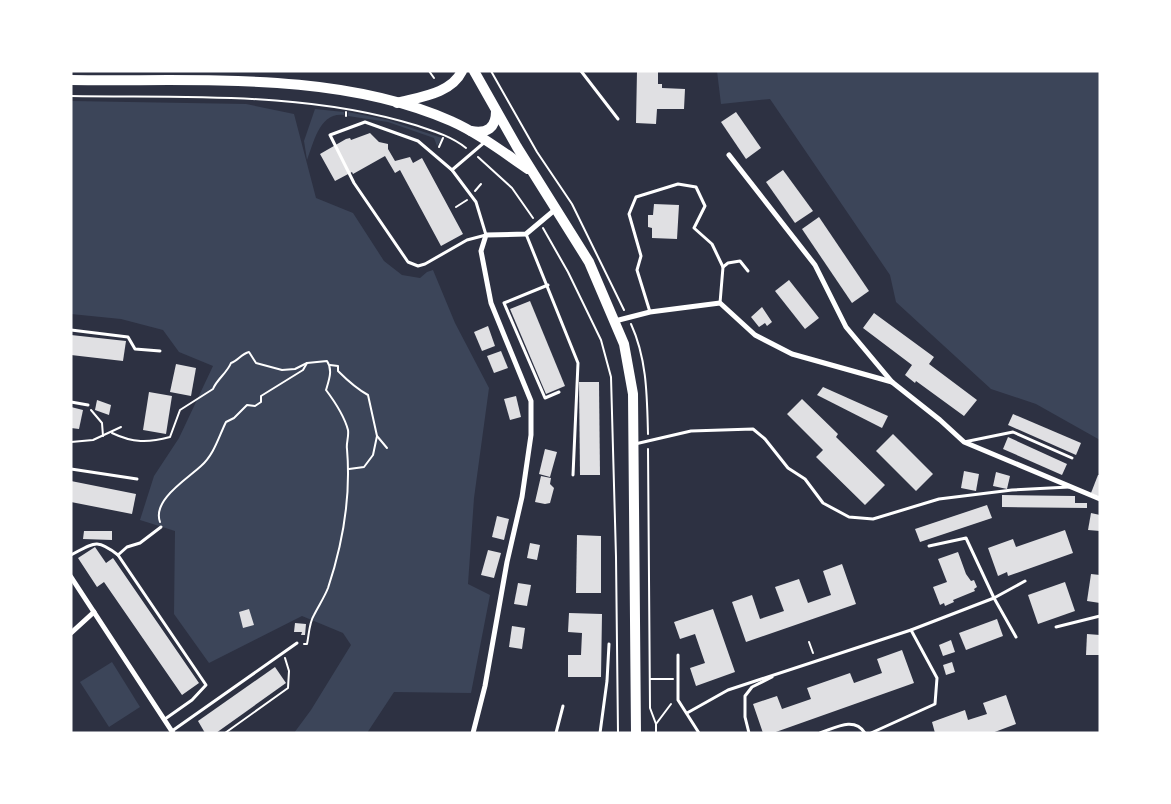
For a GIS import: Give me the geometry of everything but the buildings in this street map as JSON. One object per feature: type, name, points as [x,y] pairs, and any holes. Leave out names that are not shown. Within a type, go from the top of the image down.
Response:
[{"type":"main road","points":[[396,103],[437,93],[455,82],[462,71]]},
{"type":"main road","points":[[474,71],[531,171],[557,208],[589,262],[624,344],[633,394],[636,733]]},
{"type":"main road","points":[[71,80],[284,84],[358,93],[450,121],[486,141],[531,171]]},
{"type":"main road","points":[[468,130],[479,132],[491,129],[495,123],[496,110]]},
{"type":"street","points":[[729,155],[815,265],[846,327],[892,382],[940,420],[964,442],[1100,499]]},
{"type":"street","points":[[473,733],[485,686],[522,497],[531,435],[531,401],[491,303],[481,251],[486,234],[526,234],[557,208]]},
{"type":"street","points":[[615,321],[650,312],[720,303],[755,334],[792,354],[892,382]]},
{"type":"street","points":[[71,577],[172,732]]},
{"type":"street","points":[[71,633],[94,612]]},
{"type":"lane","points":[[582,71],[618,119]]},
{"type":"lane","points":[[365,122],[418,141],[452,170],[476,202],[486,234],[467,240],[425,264],[418,266],[408,262],[354,183],[330,135],[365,122]]},
{"type":"lane","points":[[452,170],[486,141]]},
{"type":"lane","points":[[650,312],[637,270],[641,256],[629,214],[636,197],[678,184],[696,187],[705,206],[694,228],[712,244],[723,267],[720,303]]},
{"type":"lane","points":[[526,234],[578,363],[573,475]]},
{"type":"lane","points":[[723,267],[728,263],[740,261],[748,271]]},
{"type":"lane","points":[[548,285],[504,303],[545,398],[559,392]]},
{"type":"lane","points":[[71,330],[128,337],[135,349],[160,351]]},
{"type":"lane","points":[[71,402],[88,405]]},
{"type":"lane","points":[[634,444],[692,431],[753,429],[765,439],[788,468],[805,478],[822,503],[849,517],[873,519],[939,499],[1012,490],[1072,487]]},
{"type":"lane","points":[[964,442],[1013,432],[1072,458]]},
{"type":"lane","points":[[71,469],[137,479]]},
{"type":"lane","points":[[118,555],[127,546],[140,543],[161,527]]},
{"type":"lane","points":[[929,546],[966,538],[994,598],[1016,637]]},
{"type":"lane","points":[[71,555],[94,543],[103,543],[118,555],[206,685],[192,700],[165,719]]},
{"type":"lane","points":[[687,713],[728,690],[911,630],[994,598],[1025,581]]},
{"type":"lane","points":[[1056,626],[1100,616]]},
{"type":"lane","points":[[872,733],[935,704],[937,678],[911,630]]},
{"type":"lane","points":[[172,732],[297,643]]},
{"type":"lane","points":[[600,733],[607,681],[609,644]]},
{"type":"lane","points":[[678,655],[678,700],[699,733]]},
{"type":"lane","points":[[749,733],[744,710],[746,693],[752,687],[787,671]]},
{"type":"lane","points":[[556,733],[563,706]]},
{"type":"lane","points":[[820,733],[850,724],[861,727],[865,733]]},
{"type":"path","points":[[429,71],[434,78]]},
{"type":"path","points":[[491,71],[537,152],[572,204],[628,318],[640,350],[646,381],[648,441],[650,708],[656,724],[656,733]]},
{"type":"path","points":[[71,96],[242,99],[316,105],[395,119],[455,139],[501,176],[523,202],[532,217],[540,223],[568,272],[601,340],[611,377],[618,733]]},
{"type":"path","points":[[439,147],[443,138]]},
{"type":"path","points":[[475,191],[481,184]]},
{"type":"path","points":[[456,207],[468,199]]},
{"type":"path","points":[[112,433],[135,442],[154,441],[170,437],[180,410],[213,389],[215,384],[228,371],[231,363],[235,362],[242,354],[249,352],[256,363],[282,370],[295,369],[307,363],[327,361],[330,365],[338,366],[338,371],[349,379],[354,387],[368,396],[377,436],[373,455],[364,467],[349,470]]},
{"type":"path","points":[[161,527],[157,515],[159,505],[186,481],[193,470],[201,467],[213,451],[226,422],[234,418],[247,405],[255,406],[261,402],[261,396],[303,370],[307,363]]},
{"type":"path","points":[[297,643],[307,644],[313,616],[323,602],[346,524],[344,510],[349,470],[346,448],[349,433],[344,419],[326,390],[330,376],[330,365]]},
{"type":"path","points":[[88,405],[92,413],[102,423],[103,436]]},
{"type":"path","points":[[71,442],[85,442],[112,433],[121,427]]},
{"type":"path","points":[[377,436],[387,448]]},
{"type":"path","points":[[809,642],[813,653]]},
{"type":"path","points":[[225,733],[288,688],[288,671],[284,654]]},
{"type":"path","points":[[650,679],[678,680]]},
{"type":"path","points":[[656,724],[672,704]]},
{"type":"shaded area","points":[[717,71],[1100,71],[1100,440],[1036,404],[991,389],[896,302],[890,275],[770,99],[721,104]]},
{"type":"shaded area","points":[[71,101],[246,104],[294,114],[316,198],[353,213],[384,261],[402,275],[420,278],[433,270],[455,323],[489,388],[474,498],[468,584],[490,595],[471,693],[394,692],[367,733],[294,733],[311,710],[351,645],[343,633],[302,616],[209,663],[174,614],[175,531],[140,520],[154,476],[179,438],[213,366],[179,352],[163,330],[121,319],[71,314]]},
{"type":"shaded area","points":[[315,109],[344,112],[344,115],[336,115],[323,123],[307,160],[304,141]]},
{"type":"shaded area","points":[[348,112],[388,120],[442,138],[437,146],[434,138],[388,122],[348,116]]},
{"type":"shaded area","points":[[112,662],[140,707],[109,727],[80,682]]}]
